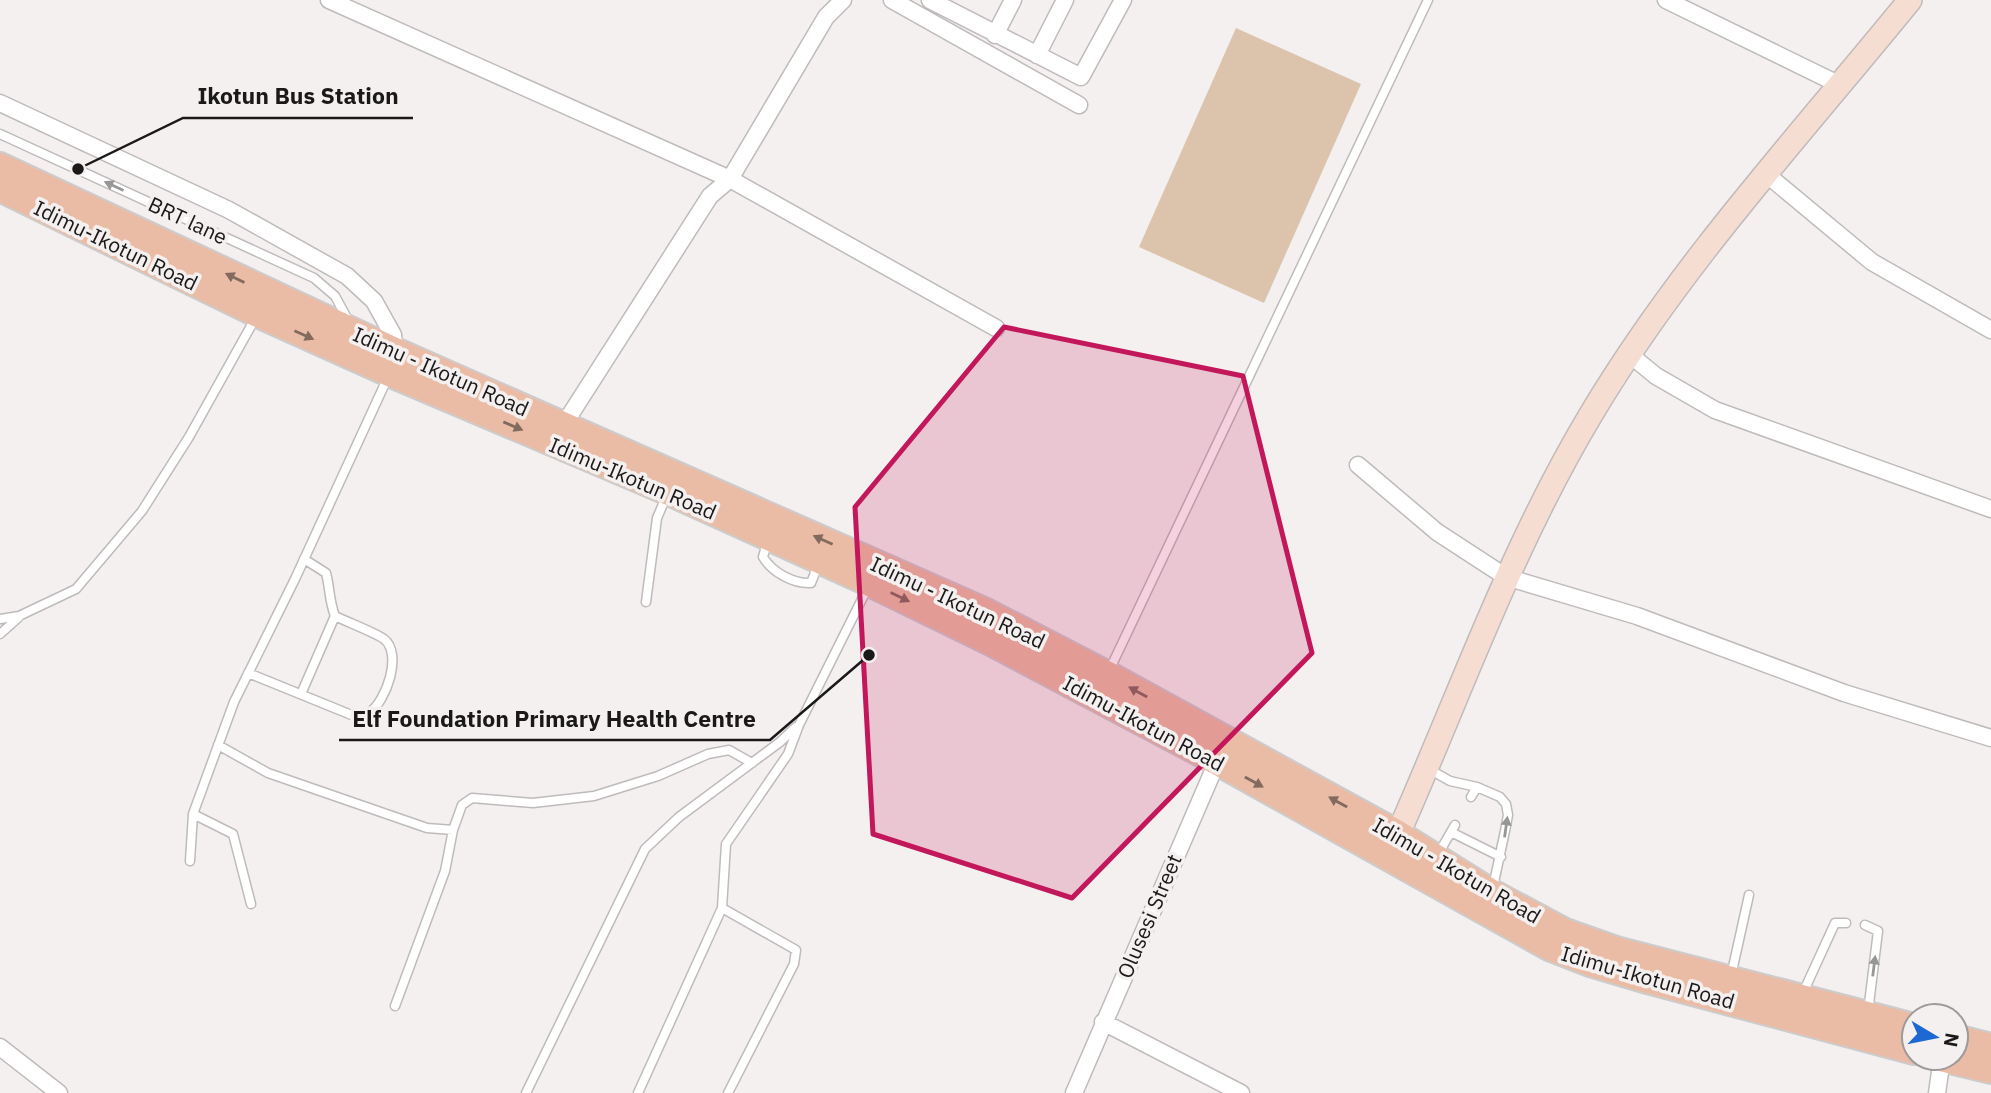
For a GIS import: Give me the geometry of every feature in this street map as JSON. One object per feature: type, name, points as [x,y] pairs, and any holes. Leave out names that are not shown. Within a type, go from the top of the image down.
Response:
[{"type":"main road","name":"Idimu - Ikotun Road","points":[[0,166],[354,332],[392,362],[564,426],[611,457],[875,574],[986,612],[1108,675],[1222,751],[1398,834],[1492,893],[1565,932],[1616,950],[1900,1023]]},
{"type":"main road","name":"Idimu-Ikotun Road","points":[[0,188],[258,314],[392,362],[611,457],[668,492],[819,559],[875,574],[991,642],[1222,751],[1549,947],[1590,964],[1900,1047]]},
{"type":"main road","points":[[1970,1041],[1991,1046]]},
{"type":"main road","points":[[1970,1065],[1991,1070]]},
{"type":"street","points":[[329,0],[730,179],[996,328]]},
{"type":"street","points":[[564,426],[710,196],[730,179],[826,17],[843,0]]},
{"type":"street","points":[[891,0],[1079,105]]},
{"type":"street","points":[[930,0],[953,6],[995,35],[1081,77],[1123,0]]},
{"type":"street","points":[[995,35],[1013,0]]},
{"type":"street","points":[[1037,55],[1066,0]]},
{"type":"street","points":[[1666,0],[1840,85]]},
{"type":"street","points":[[1398,834],[1533,518],[1628,353],[1765,173],[1910,0]]},
{"type":"street","points":[[0,103],[229,210],[347,276],[374,301],[393,335],[392,362]]},
{"type":"street","points":[[1765,173],[1872,262],[1988,323]]},
{"type":"street","points":[[1628,353],[1656,376],[1715,410],[1991,509]]},
{"type":"street","points":[[1358,465],[1437,532],[1506,577],[1637,616],[1844,693],[1991,738]]},
{"type":"street","name":"Olusesi Street","points":[[1074,1093],[1222,751]]},
{"type":"street","points":[[1103,1022],[1241,1093]]},
{"type":"street","points":[[0,1047],[59,1093]]},
{"type":"street","points":[[1937,1093],[1939,1072]]},
{"type":"lane","points":[[1108,675],[1428,0]]},
{"type":"lane","name":"BRT lane","points":[[0,134],[314,278],[335,296],[354,332]]},
{"type":"lane","points":[[0,619],[19,616],[76,589],[142,512],[189,437],[258,314]]},
{"type":"lane","points":[[190,861],[194,814],[233,702],[304,559],[392,362]]},
{"type":"lane","points":[[646,602],[657,518],[668,492]]},
{"type":"lane","points":[[248,673],[354,716],[368,713],[377,705],[386,687],[393,666],[393,653],[385,640],[335,616],[330,603],[330,586],[326,573],[304,559]]},
{"type":"lane","points":[[638,1093],[722,908],[726,844],[788,754],[799,724],[875,574]]},
{"type":"lane","points":[[0,634],[19,616]]},
{"type":"lane","points":[[301,694],[335,616]]},
{"type":"lane","points":[[526,1093],[645,849],[680,817],[752,764],[799,724]]},
{"type":"lane","points":[[218,745],[268,773],[427,828],[453,830]]},
{"type":"lane","points":[[395,1006],[445,870],[453,830],[462,804],[472,798],[533,803],[594,796],[658,776],[708,754],[729,750],[752,764]]},
{"type":"lane","points":[[1427,768],[1450,781],[1477,787],[1500,797],[1506,804],[1501,857],[1492,893]]},
{"type":"lane","points":[[1471,797],[1477,787]]},
{"type":"lane","points":[[194,814],[233,834],[251,904]]},
{"type":"lane","points":[[1436,859],[1453,829],[1501,857]]},
{"type":"lane","points":[[1730,979],[1749,895]]},
{"type":"lane","points":[[722,908],[796,950],[794,964],[728,1093]]},
{"type":"lane","points":[[1801,997],[1835,923],[1846,923]]},
{"type":"lane","points":[[1865,925],[1878,931],[1868,1015]]},
{"type":"highlighted area","points":[[1004,327],[1243,376],[1312,653],[1072,898],[873,834],[855,507]]},
{"type":"shaded area","points":[[1236,28],[1361,84],[1264,303],[1139,247]]},
{"type":"place","name":"Ikotun Bus Station","points":[[78,169]]},
{"type":"place","name":"Elf Foundation Primary Health Centre","points":[[869,655]]}]
